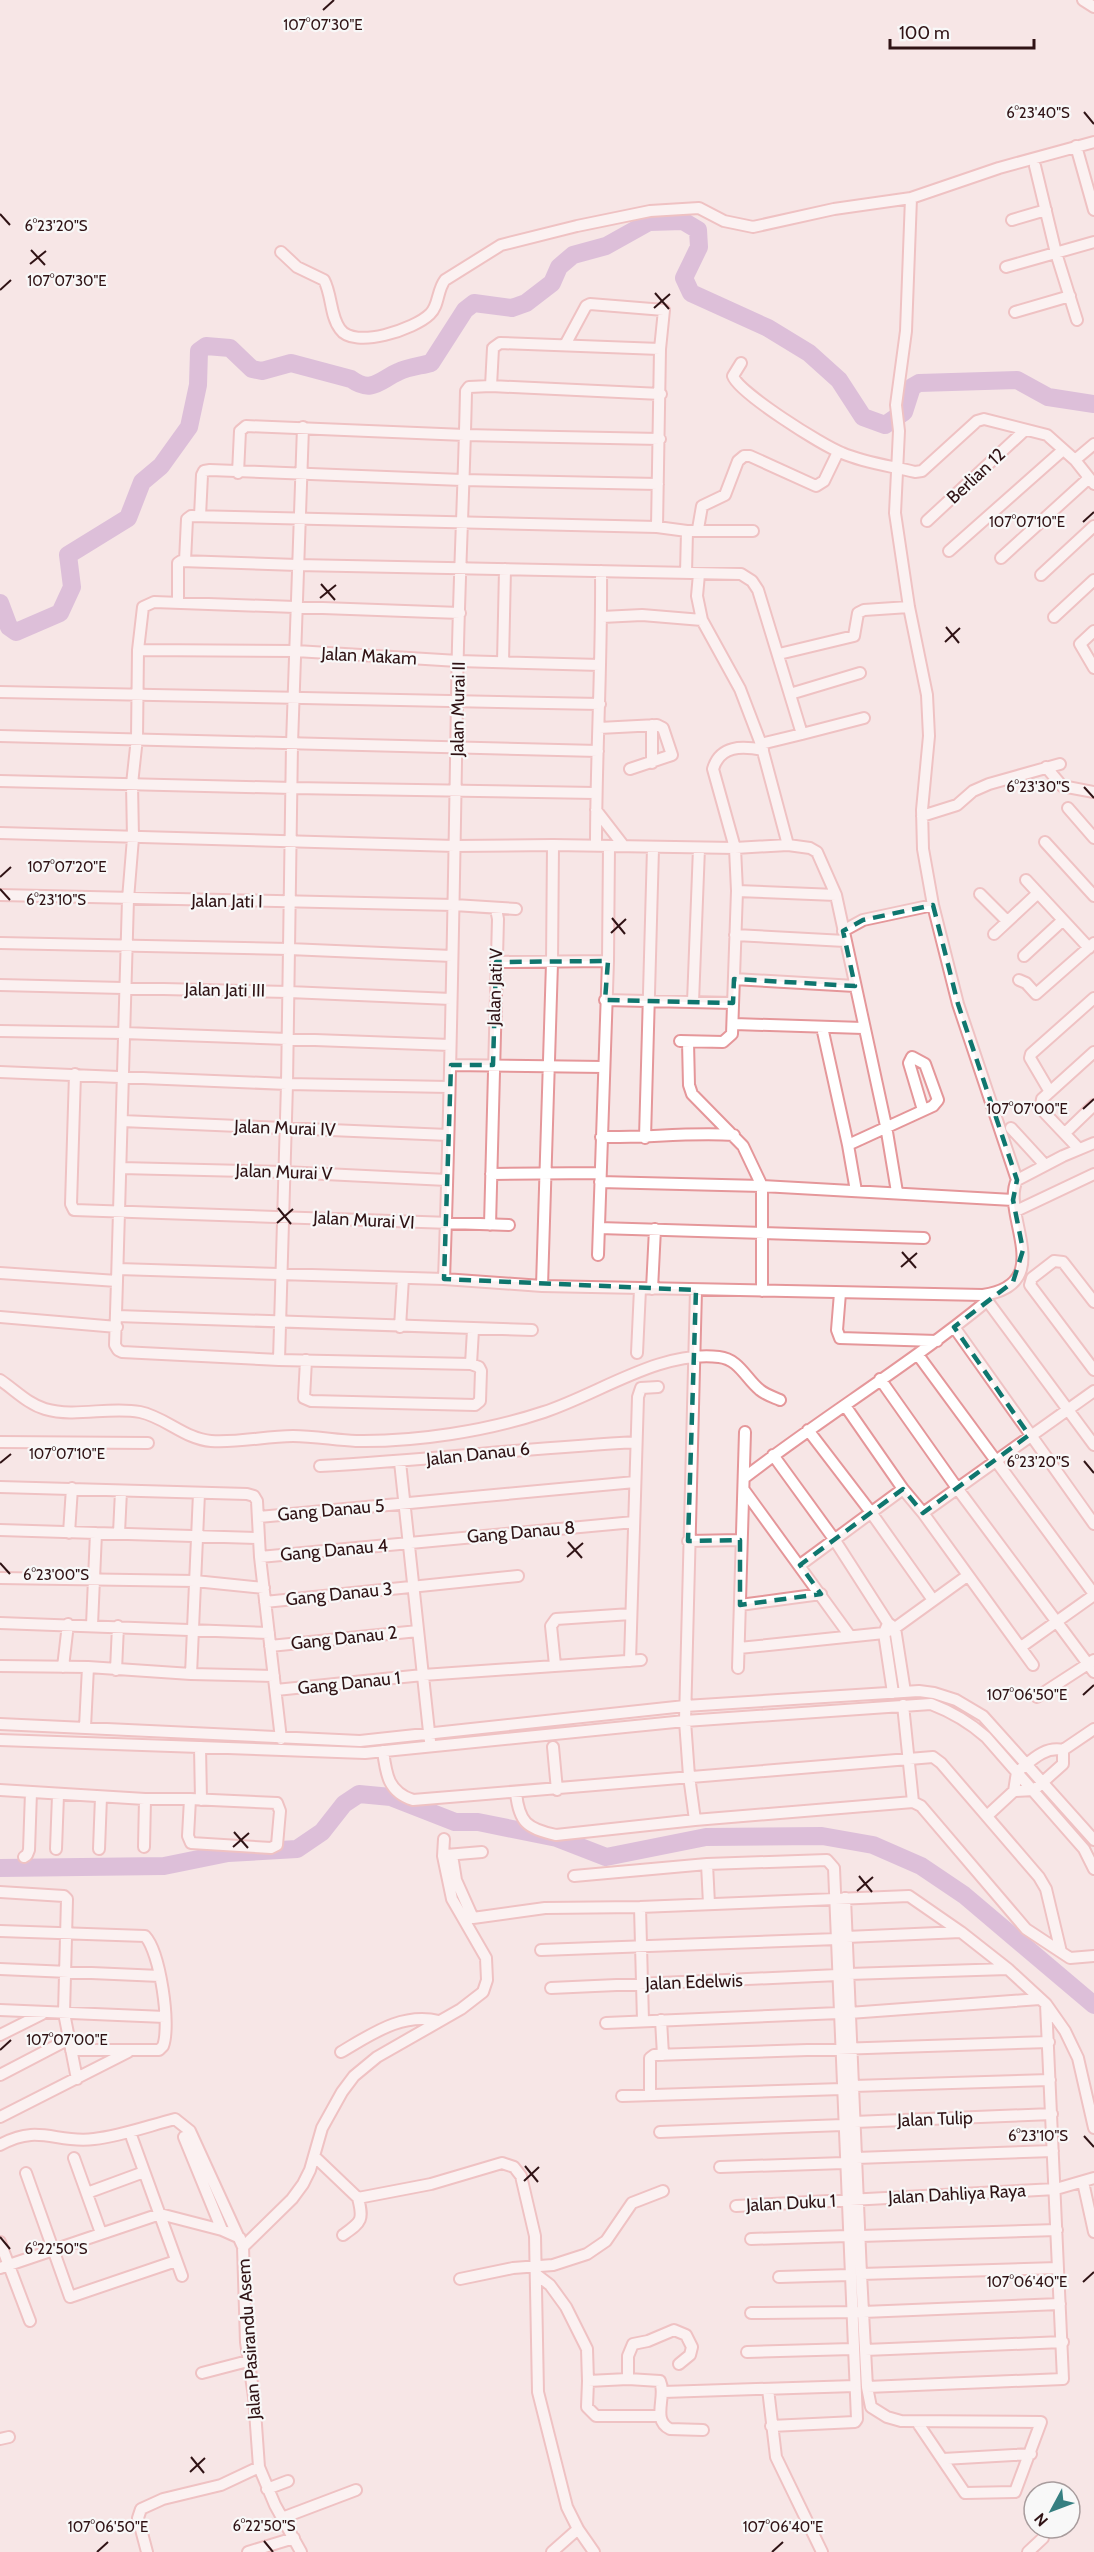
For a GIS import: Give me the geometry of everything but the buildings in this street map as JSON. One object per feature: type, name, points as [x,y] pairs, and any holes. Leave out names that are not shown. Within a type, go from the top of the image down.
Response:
[{"type":"street","points":[[1083,0],[1094,7]]},
{"type":"street","points":[[281,252],[297,267],[324,280],[337,324],[344,334],[352,338],[376,336],[398,332],[419,323],[432,312],[440,285],[445,280],[501,245],[650,211],[699,208],[724,222],[753,227],[834,209],[911,198],[999,168],[1094,142]]},
{"type":"street","points":[[1076,146],[1094,210]]},
{"type":"street","points":[[1035,166],[1056,253],[1077,320]]},
{"type":"street","points":[[118,1269],[444,1279],[542,1286],[640,1289],[840,1293],[875,1291],[985,1298],[1006,1288],[1017,1275],[1023,1250],[1013,1200],[1017,1180],[958,1004],[933,905],[923,849],[922,816],[928,736],[927,695],[909,607],[895,513],[899,431],[896,405],[906,331],[911,198]]},
{"type":"street","points":[[1012,220],[1046,210]]},
{"type":"street","points":[[1006,267],[1094,242]]},
{"type":"street","points":[[1015,312],[1070,296]]},
{"type":"street","points":[[565,345],[586,306],[590,304],[664,309],[660,349],[657,527]]},
{"type":"street","points":[[491,386],[493,348],[496,344],[660,349]]},
{"type":"street","points":[[741,363],[733,376],[740,388],[785,420],[838,452],[862,460],[915,472],[922,471],[980,419],[1047,435],[1075,460],[1091,481],[1001,558]]},
{"type":"street","name":"Jalan Murai II","points":[[444,1279],[451,1065],[462,480],[467,389],[491,386],[661,394]]},
{"type":"street","points":[[238,473],[240,431],[243,427],[660,439]]},
{"type":"street","points":[[279,1360],[288,1084],[292,744],[303,427]]},
{"type":"street","name":"Berlian 12","points":[[927,521],[1025,430]]},
{"type":"street","points":[[1075,460],[1094,444]]},
{"type":"street","points":[[949,551],[1063,450]]},
{"type":"street","points":[[686,573],[692,530],[702,506],[725,495],[738,461],[744,456],[750,456],[816,486],[824,481],[838,452]]},
{"type":"street","points":[[200,516],[203,472],[210,470],[301,475],[658,484]]},
{"type":"street","points":[[185,561],[187,519],[191,516],[753,531]]},
{"type":"street","points":[[1041,575],[1094,526]]},
{"type":"street","points":[[178,603],[178,563],[185,561],[741,574],[752,581],[762,600],[802,734]]},
{"type":"street","points":[[503,662],[506,569]]},
{"type":"street","points":[[596,846],[595,793],[600,704],[602,571]]},
{"type":"street","points":[[699,574],[698,596],[702,620],[740,689],[762,747],[788,845]]},
{"type":"street","points":[[1054,617],[1094,580]]},
{"type":"street","points":[[306,1360],[304,1398],[311,1401],[475,1405],[480,1401],[482,1371],[471,1364],[306,1360],[279,1360],[122,1352],[117,1350],[115,1345],[128,899],[133,838],[132,784],[137,738],[138,650],[142,607],[154,602],[460,614]]},
{"type":"street","points":[[779,654],[854,636],[858,614],[864,610],[909,607]]},
{"type":"street","points":[[602,617],[642,615],[702,620]]},
{"type":"street","points":[[1094,631],[1080,644],[1094,668]]},
{"type":"street","name":"Jalan Makam","points":[[138,650],[296,651],[458,661],[600,665]]},
{"type":"street","points":[[790,694],[860,673]]},
{"type":"street","points":[[0,692],[600,704]]},
{"type":"street","points":[[762,1291],[762,1186],[743,1146],[692,1094],[684,1041],[723,1042],[732,1034],[734,1024],[737,891],[735,848],[713,769],[716,759],[723,752],[745,746],[762,747],[864,718]]},
{"type":"street","points":[[599,728],[652,725],[663,728],[673,752],[666,758],[630,769]]},
{"type":"street","points":[[652,725],[652,763]]},
{"type":"street","points":[[0,736],[598,751]]},
{"type":"street","points":[[922,816],[957,805],[974,791],[989,784],[1060,764]]},
{"type":"street","points":[[1046,767],[1062,786],[1094,792]]},
{"type":"street","points":[[0,781],[292,789],[595,793]]},
{"type":"street","points":[[1068,808],[1094,838]]},
{"type":"street","points":[[596,810],[623,845]]},
{"type":"street","points":[[0,833],[455,846],[623,845],[653,848],[735,848],[788,845],[810,848],[817,852],[836,895],[886,1126],[897,1192]]},
{"type":"street","points":[[1045,842],[1094,896]]},
{"type":"street","points":[[542,1286],[552,963],[553,845]]},
{"type":"street","points":[[598,1255],[608,961],[609,846]]},
{"type":"street","points":[[645,1138],[653,848]]},
{"type":"street","points":[[693,1002],[699,848]]},
{"type":"street","points":[[1018,980],[1026,983],[1036,994],[1092,946],[1063,920],[1026,880]]},
{"type":"street","points":[[737,891],[836,895]]},
{"type":"street","points":[[994,934],[1038,893]]},
{"type":"street","points":[[980,894],[1007,921]]},
{"type":"street","name":"Jalan Jati I","points":[[0,896],[454,904],[516,909]]},
{"type":"street","points":[[735,935],[844,936],[863,920],[933,905]]},
{"type":"street","name":"Jalan Jati V","points":[[490,1224],[498,919],[496,909]]},
{"type":"street","points":[[1024,956],[1063,920]]},
{"type":"street","points":[[0,943],[290,949],[452,956]]},
{"type":"street","points":[[496,962],[608,961]]},
{"type":"street","points":[[734,979],[855,986]]},
{"type":"street","name":"Jalan Jati III","points":[[0,985],[289,992],[451,999]]},
{"type":"street","points":[[1050,1092],[1030,1058],[1031,1054],[1094,998]]},
{"type":"street","points":[[605,1000],[733,1004]]},
{"type":"street","points":[[734,1024],[863,1028]]},
{"type":"street","points":[[822,1027],[856,1191]]},
{"type":"street","points":[[0,1031],[124,1033],[450,1045]]},
{"type":"street","points":[[1089,1147],[1065,1133],[1043,1111],[1042,1099],[1094,1052]]},
{"type":"street","points":[[451,1065],[603,1067]]},
{"type":"street","points":[[0,1072],[288,1084],[449,1087]]},
{"type":"street","name":"Jalan Murai VI","points":[[75,1074],[71,1206],[74,1210],[509,1225]]},
{"type":"street","points":[[1065,1133],[1094,1105]]},
{"type":"street","points":[[848,1145],[923,1110]]},
{"type":"street","name":"Jalan Murai IV","points":[[122,1121],[448,1135]]},
{"type":"street","points":[[1011,1128],[1045,1165]]},
{"type":"street","points":[[601,1137],[645,1138],[707,1133],[734,1136]]},
{"type":"street","points":[[1017,1180],[1045,1165],[1089,1147]]},
{"type":"street","name":"Jalan Murai V","points":[[121,1168],[284,1172],[447,1180]]},
{"type":"street","points":[[491,1174],[544,1174],[897,1192],[980,1200],[1013,1200]]},
{"type":"street","points":[[1016,1211],[1094,1174]]},
{"type":"street","points":[[598,1228],[761,1231],[924,1238]]},
{"type":"street","points":[[652,1289],[655,1229]]},
{"type":"street","points":[[1094,1302],[1063,1262],[1054,1261],[1032,1278],[1030,1285],[1094,1370]]},
{"type":"street","points":[[0,1273],[117,1281]]},
{"type":"street","points":[[400,1327],[403,1278]]},
{"type":"street","points":[[637,1353],[640,1289]]},
{"type":"street","points":[[695,1820],[689,1776],[685,1706],[696,1290]]},
{"type":"street","points":[[840,1293],[837,1330],[840,1338],[937,1341]]},
{"type":"street","points":[[744,1478],[808,1430],[846,1407],[880,1379],[918,1356],[985,1298]]},
{"type":"street","points":[[985,1298],[1094,1445]]},
{"type":"street","points":[[0,1317],[117,1321],[279,1321],[473,1330],[532,1330]]},
{"type":"street","points":[[954,1327],[1094,1524]]},
{"type":"street","points":[[471,1364],[473,1330]]},
{"type":"street","points":[[0,1380],[31,1403],[46,1409],[65,1413],[99,1410],[144,1413],[194,1437],[212,1441],[282,1436],[356,1441],[402,1440],[481,1428],[543,1412],[649,1366],[693,1357],[721,1356],[738,1365],[761,1391],[780,1400]]},
{"type":"street","points":[[918,1356],[993,1461],[1094,1595],[1022,1647]]},
{"type":"street","points":[[880,1379],[1055,1621],[1092,1665],[1037,1697]]},
{"type":"street","points":[[555,1665],[551,1626],[556,1619],[631,1614],[639,1390],[645,1387],[658,1387]]},
{"type":"street","points":[[923,1513],[1029,1435],[1094,1391]]},
{"type":"street","points":[[846,1407],[903,1489],[1022,1647],[1033,1665]]},
{"type":"street","points":[[808,1430],[871,1512],[933,1600]]},
{"type":"street","points":[[738,1668],[740,1540],[746,1432]]},
{"type":"street","points":[[0,1442],[148,1443]]},
{"type":"street","name":"Jalan Danau 6","points":[[320,1466],[400,1462],[518,1449],[636,1442]]},
{"type":"street","points":[[773,1455],[834,1539],[889,1628],[905,1692]]},
{"type":"street","points":[[400,1462],[431,1747]]},
{"type":"street","name":"Gang Danau 5","points":[[259,1517],[635,1482]]},
{"type":"street","points":[[0,1487],[254,1496],[259,1517],[258,1538],[281,1739]]},
{"type":"street","points":[[69,1533],[72,1488]]},
{"type":"street","points":[[800,1565],[903,1489]]},
{"type":"street","points":[[744,1490],[850,1636]]},
{"type":"street","points":[[119,1533],[121,1491]]},
{"type":"street","points":[[191,1674],[199,1493]]},
{"type":"street","name":"Gang Danau 8","points":[[408,1543],[634,1522]]},
{"type":"street","points":[[0,1530],[258,1538]]},
{"type":"street","points":[[92,1625],[96,1533]]},
{"type":"street","points":[[688,1541],[740,1540]]},
{"type":"street","name":"Gang Danau 4","points":[[260,1557],[408,1543]]},
{"type":"street","name":"Gang Danau 3","points":[[265,1602],[518,1576]]},
{"type":"street","points":[[739,1648],[850,1636],[889,1628],[967,1576]]},
{"type":"street","points":[[0,1578],[195,1581],[264,1588]]},
{"type":"street","points":[[740,1605],[821,1594]]},
{"type":"street","name":"Gang Danau 1","points":[[276,1690],[423,1675],[635,1661],[631,1614]]},
{"type":"street","points":[[0,1623],[269,1632]]},
{"type":"street","points":[[63,1667],[68,1624]]},
{"type":"street","points":[[116,1670],[118,1626]]},
{"type":"street","points":[[889,1628],[893,1693]]},
{"type":"street","name":"Gang Danau 2","points":[[270,1646],[418,1631]]},
{"type":"street","points":[[0,1666],[88,1666],[116,1670],[274,1677]]},
{"type":"street","points":[[85,1727],[88,1666]]},
{"type":"street","points":[[919,1691],[920,1704]]},
{"type":"street","points":[[0,1724],[360,1741],[685,1706],[919,1691],[934,1692],[956,1700],[983,1716],[1094,1840]]},
{"type":"street","points":[[0,1740],[364,1753],[685,1721],[931,1704],[948,1710],[973,1725],[1034,1790],[1084,1849],[1094,1869]]},
{"type":"street","points":[[903,1705],[913,1802]]},
{"type":"street","points":[[988,1815],[1014,1791],[1017,1772],[1050,1749],[1063,1750],[1094,1729]]},
{"type":"street","points":[[0,1790],[57,1795],[145,1799],[195,1800],[277,1803],[280,1811],[277,1845],[271,1848],[191,1843],[188,1836],[195,1800],[200,1747]]},
{"type":"street","points":[[553,1747],[557,1790]]},
{"type":"street","points":[[1014,1791],[1034,1790],[1044,1782],[1063,1764],[1063,1750]]},
{"type":"street","points":[[383,1751],[390,1784],[397,1793],[413,1800],[557,1790],[689,1776],[926,1757],[937,1759],[1034,1868],[1044,1884],[1061,1952]]},
{"type":"street","points":[[24,1857],[28,1850],[31,1792]]},
{"type":"street","points":[[516,1793],[518,1812],[526,1823],[536,1829],[556,1835],[695,1820],[913,1802],[921,1806],[1022,1925],[1061,1952],[1076,1959],[1094,1956]]},
{"type":"street","points":[[56,1849],[57,1795]]},
{"type":"street","points":[[99,1850],[101,1797]]},
{"type":"street","points":[[144,1847],[145,1799]]},
{"type":"street","name":"Jalan Pasirandu Asem","points":[[301,2552],[267,2489],[259,2466],[254,2397],[248,2361],[242,2242],[292,2199],[303,2184],[322,2128],[342,2092],[354,2076],[377,2057],[480,1996],[486,1987],[486,1958],[452,1899],[444,1839]]},
{"type":"street","points":[[482,1852],[447,1855],[473,1918],[545,1908],[640,1908],[909,1896],[961,1932],[1008,1969],[1043,2001],[1065,2031],[1078,2058],[1094,2128]]},
{"type":"street","points":[[574,1876],[707,1864],[826,1860],[834,1868],[840,1898],[849,2123],[856,2158],[860,2236],[855,2275]]},
{"type":"street","points":[[707,1864],[709,1904]]},
{"type":"street","points":[[0,1892],[64,1896],[67,1899],[64,2013],[77,2079]]},
{"type":"street","points":[[640,1908],[643,2021]]},
{"type":"street","points":[[0,1931],[145,1936],[149,1941],[160,1976],[165,2017],[163,2046],[159,2050],[130,2051],[70,2045],[0,2075]]},
{"type":"street","points":[[541,1950],[961,1932]]},
{"type":"street","points":[[0,1969],[160,1976]]},
{"type":"street","name":"Jalan Edelwis","points":[[551,1988],[1008,1969]]},
{"type":"street","points":[[606,2023],[844,2013],[1043,2001]]},
{"type":"street","points":[[867,2387],[1063,2379],[1049,2042],[1043,2001]]},
{"type":"street","points":[[0,2010],[165,2017]]},
{"type":"street","points":[[0,2035],[44,2013]]},
{"type":"street","points":[[340,2052],[402,2021],[417,2017],[439,2021]]},
{"type":"street","points":[[661,2020],[663,2055]]},
{"type":"street","points":[[650,2095],[650,2058],[654,2055],[1049,2042]]},
{"type":"street","points":[[0,2117],[130,2051]]},
{"type":"street","points":[[622,2096],[1050,2080]]},
{"type":"street","name":"Jalan Tulip","points":[[660,2132],[1052,2114]]},
{"type":"street","points":[[0,2143],[15,2137],[37,2133],[73,2140],[96,2139],[175,2119],[190,2131],[242,2242]]},
{"type":"street","points":[[849,2123],[844,2163],[848,2236],[871,2407],[901,2421],[1041,2422],[1015,2492],[970,2495],[960,2489],[943,2459],[917,2422]]},
{"type":"street","points":[[184,2137],[222,2230]]},
{"type":"street","points":[[132,2138],[182,2276]]},
{"type":"street","points":[[856,2158],[1053,2151]]},
{"type":"street","points":[[314,2156],[358,2198],[362,2219],[343,2235]]},
{"type":"street","points":[[74,2158],[101,2233]]},
{"type":"street","points":[[358,2198],[431,2184],[502,2163],[509,2164],[518,2171],[536,2236],[538,2392],[567,2507],[578,2529],[594,2552]]},
{"type":"street","points":[[720,2167],[844,2163]]},
{"type":"street","points":[[87,2193],[144,2172]]},
{"type":"street","points":[[26,2173],[70,2297],[176,2261]]},
{"type":"street","points":[[1088,2180],[1094,2232]]},
{"type":"street","name":"Jalan Dahliya Raya","points":[[846,2200],[1056,2189],[1088,2180]]},
{"type":"street","points":[[460,2279],[537,2270],[594,2250],[610,2235],[632,2203],[663,2191]]},
{"type":"street","name":"Jalan Duku 1","points":[[736,2206],[846,2200]]},
{"type":"street","points":[[4,2266],[160,2214],[222,2230],[242,2242]]},
{"type":"street","points":[[860,2236],[1057,2230]]},
{"type":"street","points":[[751,2239],[848,2236]]},
{"type":"street","points":[[0,2242],[4,2266],[30,2321]]},
{"type":"street","points":[[779,2277],[1058,2268]]},
{"type":"street","points":[[537,2270],[566,2307],[587,2349],[587,2407],[596,2416],[660,2416]]},
{"type":"street","points":[[751,2313],[857,2312],[1060,2304]]},
{"type":"street","points":[[771,2426],[855,2422],[852,2349],[857,2312]]},
{"type":"street","points":[[628,2379],[628,2356],[633,2344],[648,2341],[674,2330],[686,2335],[692,2347],[690,2355],[680,2364]]},
{"type":"street","points":[[865,2350],[1062,2342]]},
{"type":"street","points":[[747,2352],[852,2349]]},
{"type":"street","points":[[202,2373],[248,2361]]},
{"type":"street","points":[[588,2381],[660,2380],[663,2392],[660,2416],[662,2422],[670,2429],[703,2430]]},
{"type":"street","points":[[663,2392],[855,2386]]},
{"type":"street","points":[[768,2389],[771,2426],[778,2463],[822,2552]]},
{"type":"street","points":[[943,2459],[1031,2454]]},
{"type":"street","points":[[147,2552],[138,2518],[142,2508],[163,2499],[227,2483],[259,2466]]},
{"type":"street","points":[[267,2489],[288,2481]]},
{"type":"street","points":[[282,2518],[356,2490]]},
{"type":"street","points":[[552,2552],[578,2529]]},
{"type":"street","points":[[248,2552],[294,2538]]},
{"type":"street","points":[[1028,2552],[1041,2540]]},
{"type":"highlighted area","points":[[933,905],[958,1004],[1017,1180],[1013,1200],[1023,1250],[1013,1282],[954,1327],[1029,1435],[923,1513],[903,1489],[800,1565],[821,1594],[740,1605],[740,1540],[688,1541],[696,1290],[444,1279],[451,1065],[493,1065],[496,962],[608,961],[605,1000],[733,1003],[734,979],[855,986],[843,931],[863,920]]},
{"type":"waterway","points":[[0,603],[9,627],[16,632],[60,613],[72,587],[68,555],[128,518],[142,482],[161,466],[189,427],[198,385],[199,351],[206,346],[230,348],[252,369],[262,371],[291,363],[365,385],[376,384],[402,370],[431,363],[465,310],[474,303],[512,308],[526,303],[552,283],[559,267],[573,255],[606,246],[649,222],[683,221],[698,230],[699,247],[684,278],[691,293],[768,328],[809,353],[839,380],[863,417],[885,425],[904,412],[912,387],[919,383],[1017,380],[1048,397],[1094,404]]},
{"type":"waterway","points":[[0,1868],[164,1866],[228,1853],[297,1849],[322,1832],[344,1804],[359,1794],[391,1797],[455,1822],[478,1822],[557,1838],[606,1857],[706,1837],[822,1836],[873,1845],[921,1866],[964,1895],[1094,2005]]}]
